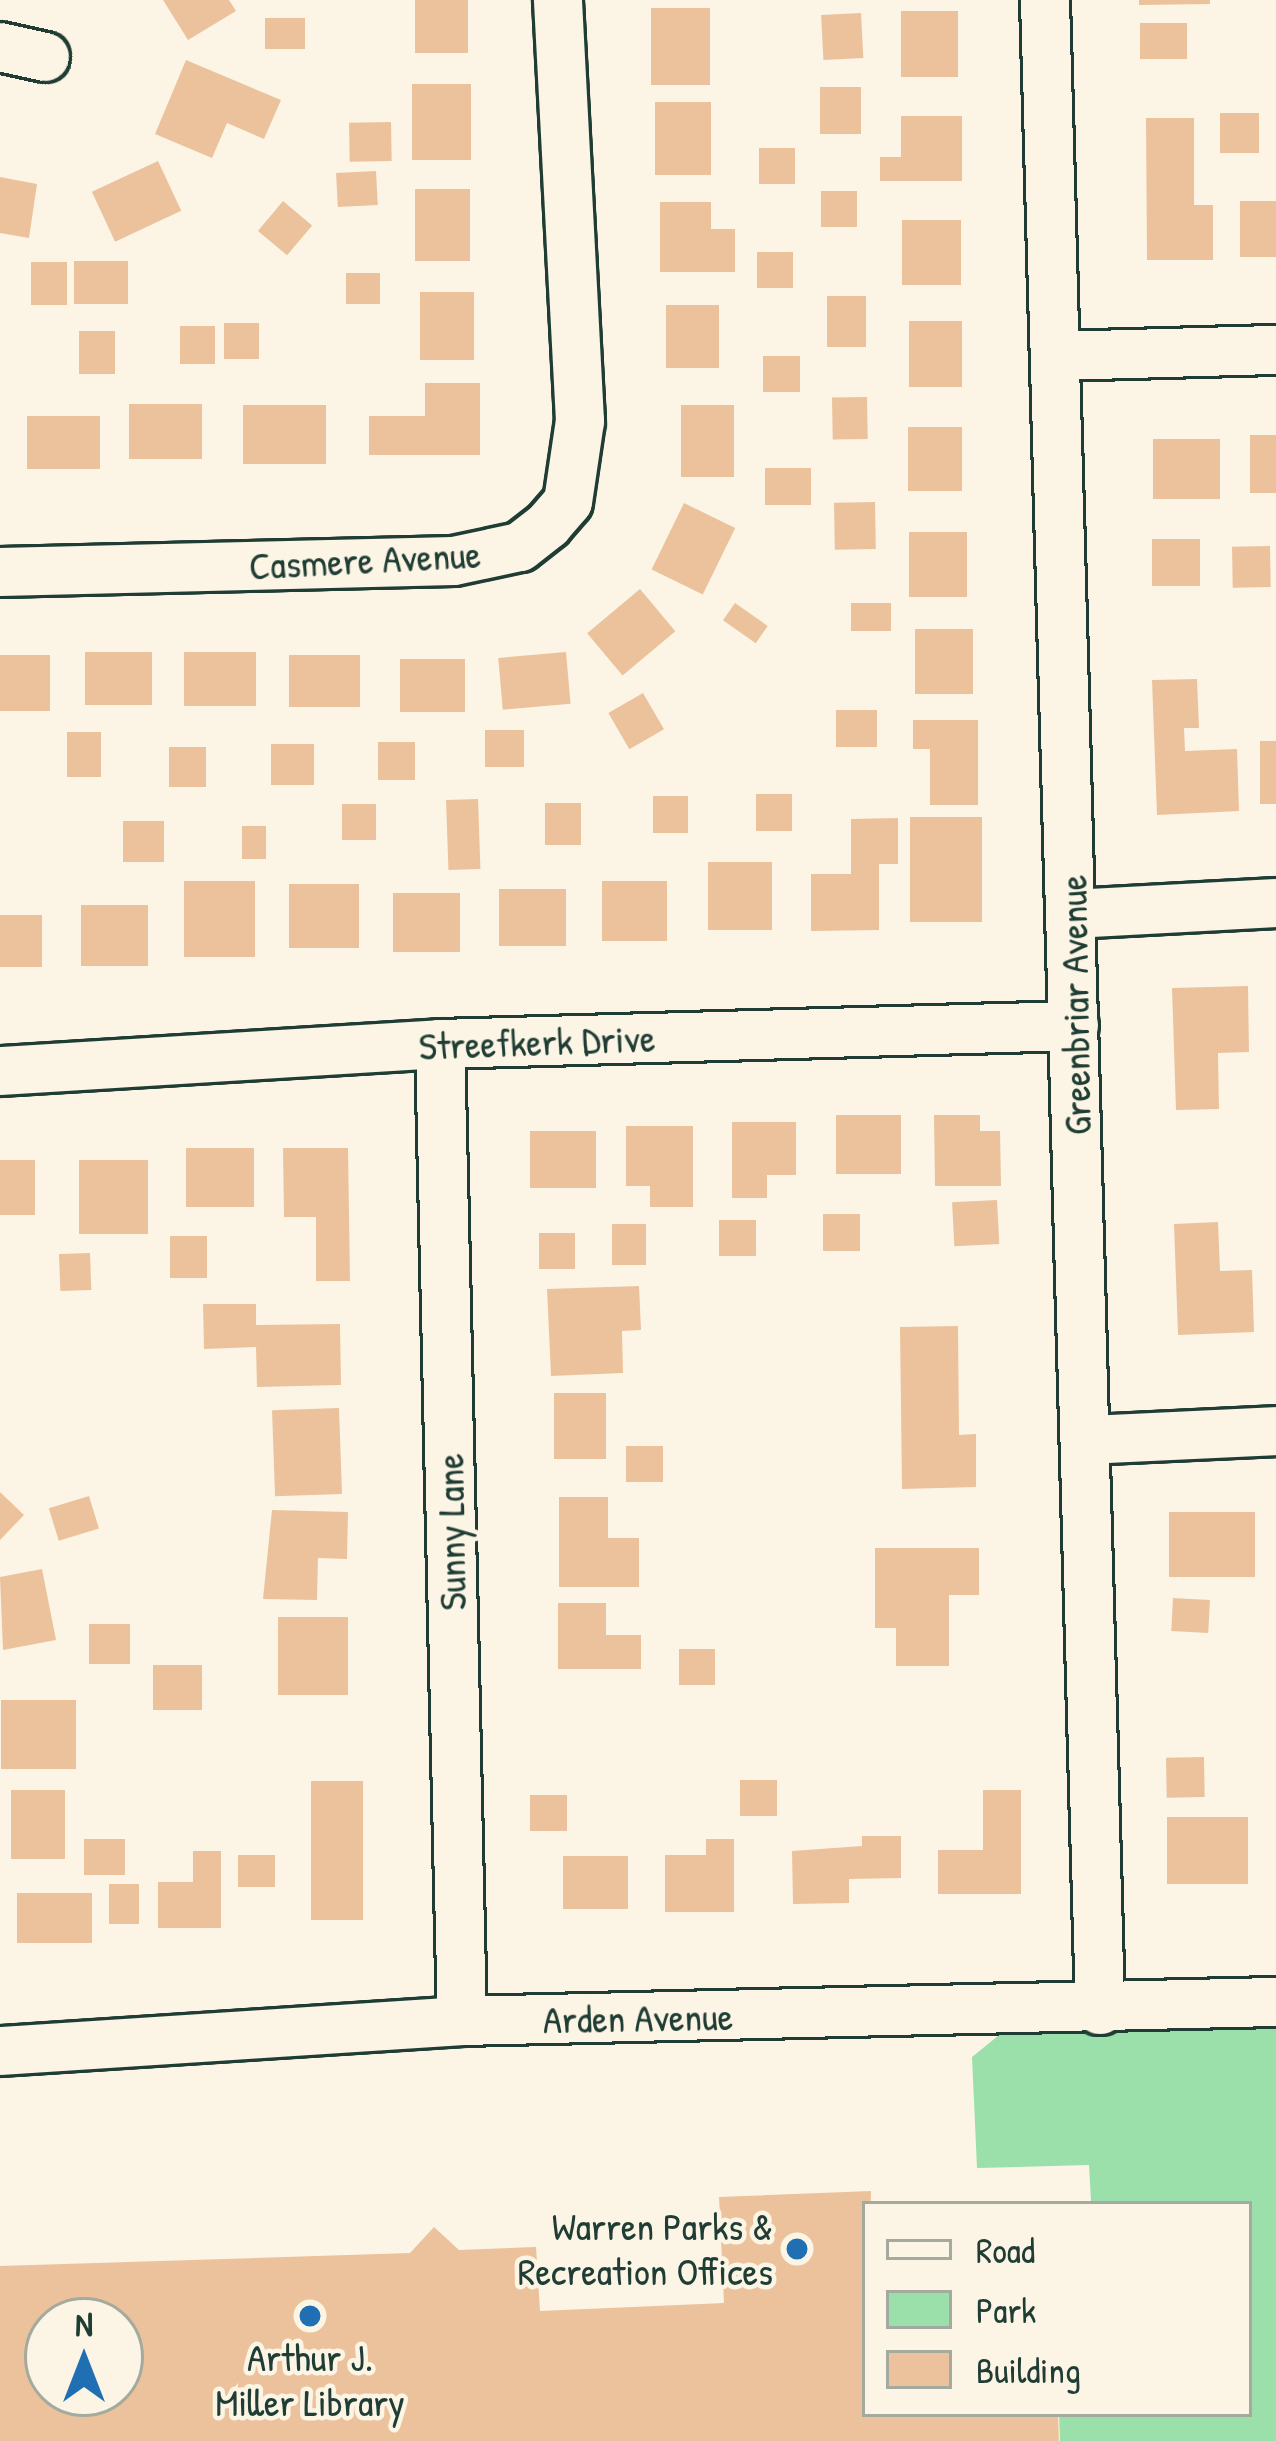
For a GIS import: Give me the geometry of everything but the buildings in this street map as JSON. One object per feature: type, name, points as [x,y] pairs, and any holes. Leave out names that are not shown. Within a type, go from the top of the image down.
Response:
[{"type":"street","name":"Casmere Avenue","points":[[0,572],[454,561],[520,547],[548,526],[568,502],[580,421],[558,0]]},
{"type":"street","name":"Greenbriar Avenue","points":[[1045,0],[1100,2010]]},
{"type":"street","points":[[1058,356],[1276,350]]},
{"type":"street","points":[[1073,914],[1276,903]]},
{"type":"street","name":"Streefkerk Drive","points":[[0,1071],[440,1043],[1074,1026]]},
{"type":"street","name":"Sunny Lane","points":[[440,1043],[462,2021]]},
{"type":"street","points":[[1088,1440],[1276,1430]]},
{"type":"street","name":"Arden Avenue","points":[[0,2051],[462,2021],[1100,2010],[1276,2002]]},
{"type":"green space","points":[[1276,2020],[1276,2441],[1060,2441],[1059,2417],[1252,2417],[1252,2201],[1091,2201],[1089,2165],[977,2168],[972,2057],[1004,2031]]},
{"type":"place","name":"Warren Parks & Recreation Offices","points":[[797,2249]]},
{"type":"place","name":"Arthur J. Miller Library","points":[[310,2316]]}]
